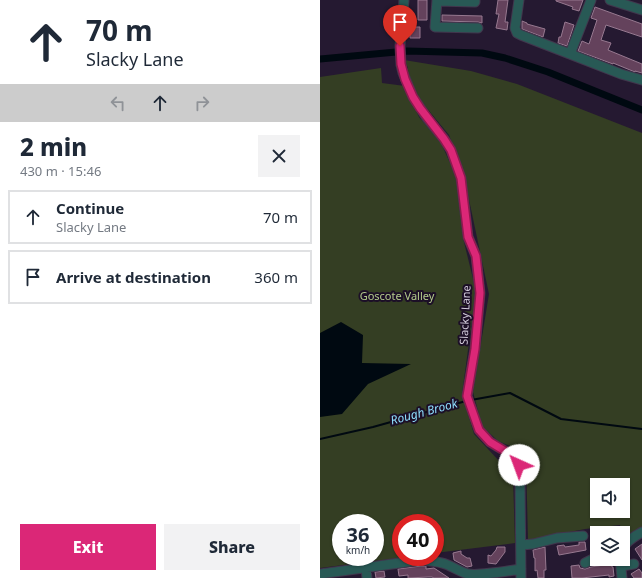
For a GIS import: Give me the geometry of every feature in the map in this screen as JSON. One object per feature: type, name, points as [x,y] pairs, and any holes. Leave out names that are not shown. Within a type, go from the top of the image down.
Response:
[{"type":"street","name":"Slacky Lane","points":[[404,0],[400,46],[402,69],[405,79],[420,108],[447,144],[453,155],[461,178],[468,237],[476,256],[480,293],[475,349],[467,396],[479,430],[490,442],[513,456],[519,465],[521,574]]},
{"type":"street","points":[[475,0],[475,2],[437,0],[436,27],[478,28]]},
{"type":"street","points":[[519,0],[515,28],[517,32],[621,74],[642,80]]},
{"type":"street","points":[[570,54],[591,0]]},
{"type":"street","points":[[610,0],[642,10]]},
{"type":"street","points":[[630,540],[642,532]]},
{"type":"street","points":[[521,545],[533,544],[557,538],[583,536]]},
{"type":"street","points":[[320,574],[360,572],[421,560],[434,561],[448,565],[469,576],[482,574],[521,574]]},
{"type":"street","points":[[585,563],[590,560]]},
{"type":"street","points":[[630,563],[634,564]]},
{"type":"street","points":[[620,566],[622,578]]},
{"type":"street","points":[[360,572],[367,578]]},
{"type":"green space","points":[[404,60],[471,71],[517,84],[642,133],[642,531],[630,538],[630,526],[620,525],[590,526],[590,528],[528,540],[526,460],[517,449],[498,441],[482,426],[473,392],[489,294],[464,176],[449,135],[415,94],[406,74],[408,68]]},
{"type":"green space","name":"Goscote Valley","points":[[381,68],[382,83],[405,86],[419,117],[441,143],[456,176],[463,238],[476,291],[462,394],[474,434],[513,476],[515,543],[444,552],[444,514],[392,514],[392,559],[384,560],[384,514],[332,514],[332,566],[336,566],[320,568],[320,77]]},
{"type":"shaded area","points":[[341,322],[363,335],[362,363],[411,364],[368,384],[342,414],[320,417],[320,333]]},
{"type":"building","points":[[418,0],[427,0],[427,20],[418,20]]},
{"type":"building","points":[[498,0],[508,0],[505,22],[508,22],[507,30],[496,28],[499,14],[496,14]]},
{"type":"building","points":[[556,0],[583,0],[579,11],[572,9],[573,7]]},
{"type":"building","points":[[595,7],[642,24],[642,37],[606,25],[601,40],[611,43],[608,50],[642,64],[642,73],[635,72],[578,51],[582,41],[589,44],[597,20],[591,18]]},
{"type":"building","points":[[442,15],[482,16],[482,23],[442,21]]},
{"type":"building","points":[[522,21],[545,29],[543,37],[522,29]]},
{"type":"building","points":[[565,22],[574,25],[567,46],[558,43]]},
{"type":"building","points":[[410,27],[420,27],[420,38],[410,38]]},
{"type":"building","points":[[579,542],[585,542],[586,550],[559,555],[557,546],[564,545],[565,547],[579,545]]},
{"type":"building","points":[[642,544],[642,560],[635,549]]},
{"type":"building","points":[[497,547],[505,547],[505,552],[496,564],[488,563],[488,555],[491,556]]},
{"type":"building","points":[[545,547],[546,570],[544,570],[544,578],[538,578],[537,570],[535,571],[535,558],[533,550]]},
{"type":"building","points":[[461,551],[461,554],[467,558],[470,558],[472,566],[467,567],[454,560],[453,553]]},
{"type":"building","points":[[579,565],[580,568],[585,569],[591,567],[612,566],[614,576],[609,577],[609,575],[572,578],[571,566]]},
{"type":"building","points":[[426,566],[426,569],[434,568],[449,578],[408,578],[408,575],[399,576],[398,569]]},
{"type":"building","points":[[639,569],[642,573],[642,578],[634,578],[631,574]]},
{"type":"building","points":[[384,571],[385,577],[376,578],[375,572]]},
{"type":"waterway","points":[[320,59],[407,51],[482,53],[505,58],[548,72],[642,110]]},
{"type":"waterway","name":"Rough Brook","points":[[471,400],[510,393],[561,419],[642,429]]},
{"type":"waterway","name":"Rough Brook","points":[[320,439],[373,427],[466,401]]},
{"type":"route","points":[[400,46],[403,73],[413,97],[451,150],[461,178],[468,237],[476,256],[480,293],[478,326],[467,396],[479,430],[490,442],[513,456],[519,465]]}]
